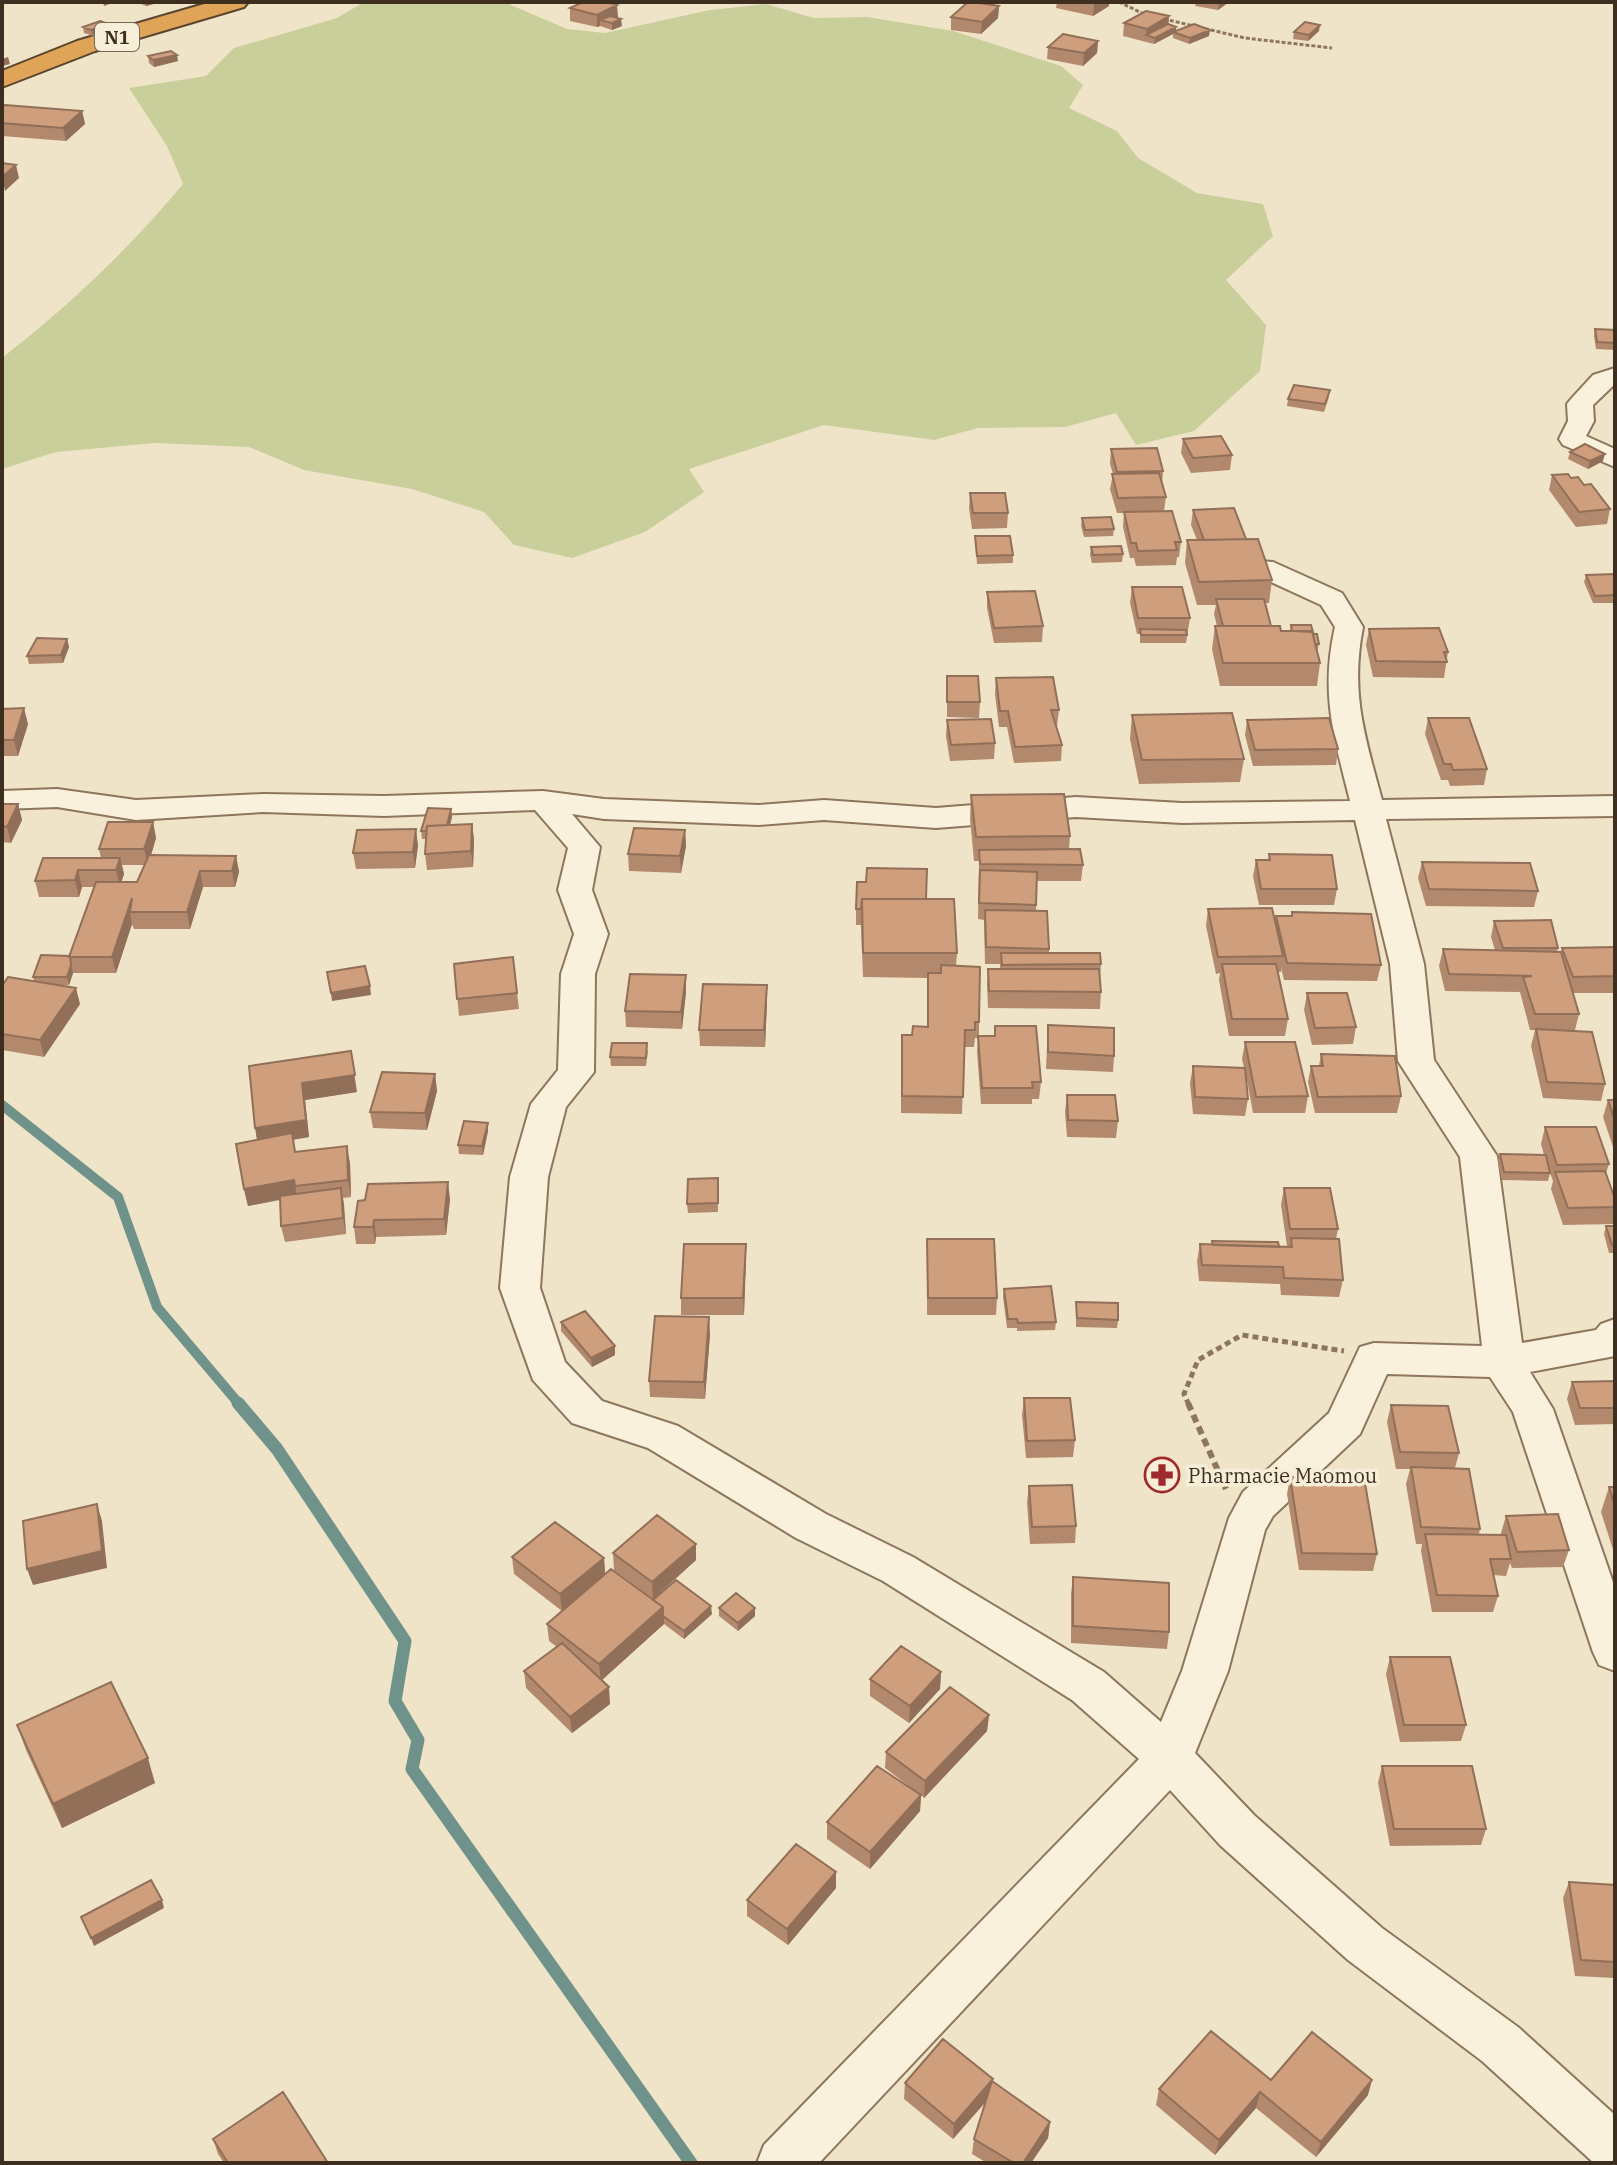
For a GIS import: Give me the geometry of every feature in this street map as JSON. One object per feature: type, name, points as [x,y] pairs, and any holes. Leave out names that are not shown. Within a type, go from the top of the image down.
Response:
[{"type":"highway","name":"N1","points":[[2,80],[86,46],[236,2]]},
{"type":"street","points":[[1615,375],[1602,380],[1580,404],[1581,421],[1572,439],[1615,459]]},
{"type":"street","points":[[1220,565],[1263,568],[1332,599],[1349,627],[1341,665],[1345,718],[1407,964],[1416,1061],[1478,1156],[1502,1335],[1502,1362],[1532,1409],[1615,1652]]},
{"type":"street","points":[[2,800],[57,798],[136,810],[263,803],[384,806],[543,800],[604,809],[759,815],[824,810],[936,818],[1076,807],[1182,813],[1615,806]]},
{"type":"street","points":[[543,800],[584,847],[575,890],[591,934],[578,974],[576,1072],[549,1104],[529,1177],[520,1288],[547,1369],[587,1412],[663,1437],[811,1526],[898,1569],[1088,1686],[1170,1758],[1237,1830],[1365,1944],[1500,2044],[1615,2147]]},
{"type":"street","points":[[783,2163],[1170,1758],[1205,1671],[1244,1530],[1258,1504],[1345,1423],[1374,1358],[1502,1362],[1608,1343],[1615,1334]]},
{"type":"path","points":[[1119,2],[1136,13],[1245,38],[1332,48]]},
{"type":"path","points":[[1244,1530],[1184,1394],[1198,1360],[1242,1335],[1311,1343],[1374,1358]]},
{"type":"green space","points":[[364,2],[504,2],[567,29],[605,33],[710,10],[766,4],[814,18],[867,17],[953,31],[1061,66],[1083,85],[1069,108],[1117,131],[1138,158],[1197,193],[1263,204],[1273,236],[1226,280],[1266,325],[1260,371],[1194,431],[1136,445],[1116,413],[1065,427],[978,428],[934,440],[824,425],[689,469],[704,492],[645,532],[572,558],[514,545],[484,512],[412,489],[304,470],[249,447],[155,443],[56,452],[2,469],[2,358],[97,276],[183,184],[167,146],[129,88],[206,76],[234,48],[337,18]]},
{"type":"building","points":[[583,2],[617,5],[597,15],[570,8]]},
{"type":"building","points":[[968,2],[999,6],[982,22],[951,17]]},
{"type":"building","points":[[1146,11],[1169,16],[1147,29],[1124,23]]},
{"type":"building","points":[[610,16],[621,19],[612,23],[600,20]]},
{"type":"building","points":[[100,21],[108,24],[91,30],[83,27]]},
{"type":"building","points":[[1305,22],[1320,25],[1309,35],[1294,32]]},
{"type":"building","points":[[1168,24],[1176,27],[1155,38],[1146,35]]},
{"type":"building","points":[[1194,24],[1210,30],[1190,38],[1173,32]]},
{"type":"building","points":[[1063,34],[1098,41],[1084,53],[1048,47]]},
{"type":"building","points":[[171,51],[177,55],[153,60],[148,56]]},
{"type":"building","points":[[2,107],[82,111],[63,128],[2,123]]},
{"type":"building","points":[[2,163],[16,165],[2,177]]},
{"type":"building","points":[[1595,329],[1615,330],[1615,343],[1597,342]]},
{"type":"building","points":[[1294,385],[1330,390],[1325,404],[1288,399]]},
{"type":"building","points":[[1221,436],[1232,455],[1193,458],[1183,439]]},
{"type":"building","points":[[1585,444],[1605,454],[1590,461],[1570,452]]},
{"type":"building","points":[[1157,448],[1163,471],[1117,472],[1111,449]]},
{"type":"building","points":[[1159,473],[1166,497],[1118,498],[1112,474]]},
{"type":"building","points":[[1568,474],[1571,478],[1578,477],[1584,485],[1591,484],[1610,509],[1579,512],[1552,475]]},
{"type":"building","points":[[970,493],[1005,493],[1008,513],[973,513]]},
{"type":"building","points":[[1234,508],[1246,539],[1204,540],[1193,510]]},
{"type":"building","points":[[1172,511],[1181,542],[1175,542],[1177,550],[1138,551],[1136,543],[1131,543],[1124,512]]},
{"type":"building","points":[[1111,517],[1114,529],[1085,530],[1082,518]]},
{"type":"building","points":[[975,536],[1010,536],[1013,555],[977,556]]},
{"type":"building","points":[[1258,539],[1272,580],[1199,582],[1187,540]]},
{"type":"building","points":[[1121,546],[1123,554],[1093,555],[1091,547]]},
{"type":"building","points":[[1615,574],[1615,595],[1595,596],[1586,575]]},
{"type":"building","points":[[1132,587],[1182,587],[1190,618],[1138,618]]},
{"type":"building","points":[[1035,591],[1043,626],[994,628],[987,592]]},
{"type":"building","points":[[1216,599],[1264,599],[1271,626],[1223,626]]},
{"type":"building","points":[[1291,625],[1311,625],[1313,632],[1292,631]]},
{"type":"building","points":[[1215,626],[1280,626],[1281,631],[1312,631],[1320,663],[1223,663]]},
{"type":"building","points":[[1439,628],[1448,652],[1444,652],[1447,662],[1376,661],[1369,629]]},
{"type":"building","points":[[1140,629],[1186,630],[1187,635],[1141,635]]},
{"type":"building","points":[[37,638],[67,639],[61,655],[27,656]]},
{"type":"building","points":[[947,676],[978,676],[980,702],[947,702]]},
{"type":"building","points":[[1053,677],[1059,710],[1051,710],[1062,745],[1015,747],[1008,711],[1000,711],[996,678]]},
{"type":"building","points":[[24,708],[14,740],[2,740],[2,709]]},
{"type":"building","points":[[1232,713],[1244,759],[1142,760],[1132,715]]},
{"type":"building","points":[[1329,718],[1338,749],[1255,750],[1247,720]]},
{"type":"building","points":[[1428,718],[1469,718],[1487,769],[1453,770],[1451,764],[1444,764]]},
{"type":"building","points":[[991,719],[995,743],[951,745],[947,720]]},
{"type":"building","points":[[1064,794],[1070,836],[976,837],[971,795]]},
{"type":"building","points":[[2,804],[18,804],[7,827],[2,826]]},
{"type":"building","points":[[428,808],[451,809],[447,825],[427,826],[426,831],[421,831]]},
{"type":"building","points":[[108,822],[153,822],[144,849],[99,849]]},
{"type":"building","points":[[472,824],[471,851],[425,854],[427,826]]},
{"type":"building","points":[[634,828],[685,830],[680,856],[628,854]]},
{"type":"building","points":[[416,829],[413,852],[353,853],[357,830]]},
{"type":"building","points":[[1080,849],[1083,865],[980,864],[979,850]]},
{"type":"building","points":[[1269,854],[1332,855],[1337,889],[1261,889],[1256,860],[1270,860]]},
{"type":"building","points":[[149,855],[236,856],[232,871],[200,871],[187,912],[130,912],[132,898],[112,957],[69,957],[96,882],[137,882]]},
{"type":"building","points":[[43,858],[120,858],[116,870],[78,870],[75,880],[35,881]]},
{"type":"building","points":[[1422,862],[1530,863],[1538,891],[1429,889]]},
{"type":"building","points":[[867,868],[927,869],[926,899],[862,899],[861,909],[856,909],[857,882],[866,882]]},
{"type":"building","points":[[980,870],[1037,872],[1036,905],[979,903]]},
{"type":"building","points":[[862,899],[954,899],[957,953],[863,953]]},
{"type":"building","points":[[1272,908],[1283,956],[1218,957],[1208,909]]},
{"type":"building","points":[[985,910],[1047,911],[1049,949],[986,947]]},
{"type":"building","points":[[1292,912],[1371,914],[1381,965],[1287,963],[1276,916],[1292,916]]},
{"type":"building","points":[[1551,920],[1558,948],[1503,948],[1494,921]]},
{"type":"building","points":[[1615,947],[1615,976],[1573,977],[1562,948]]},
{"type":"building","points":[[1443,949],[1561,952],[1579,1014],[1535,1014],[1523,977],[1532,976],[1449,974]]},
{"type":"building","points":[[1001,953],[1100,953],[1101,964],[1002,965]]},
{"type":"building","points":[[41,955],[70,956],[67,977],[33,977]]},
{"type":"building","points":[[513,957],[517,993],[457,999],[454,964]]},
{"type":"building","points":[[1222,964],[1276,964],[1288,1019],[1232,1019]]},
{"type":"building","points":[[941,965],[980,967],[979,1022],[975,1022],[975,1030],[965,1030],[963,1097],[902,1096],[902,1035],[912,1035],[913,1026],[928,1027],[928,973],[941,973]]},
{"type":"building","points":[[365,966],[370,986],[331,993],[327,972]]},
{"type":"building","points":[[988,969],[1099,969],[1101,992],[989,991]]},
{"type":"building","points":[[630,974],[686,975],[681,1012],[625,1011]]},
{"type":"building","points":[[8,977],[76,988],[40,1040],[2,1034],[2,986]]},
{"type":"building","points":[[703,984],[767,985],[764,1030],[699,1030]]},
{"type":"building","points":[[1307,993],[1347,993],[1356,1027],[1315,1028]]},
{"type":"building","points":[[1048,1025],[1114,1028],[1114,1056],[1048,1052]]},
{"type":"building","points":[[995,1026],[1036,1026],[1041,1082],[1032,1082],[1033,1088],[982,1088],[978,1036],[995,1036]]},
{"type":"building","points":[[1536,1029],[1592,1032],[1605,1084],[1547,1082]]},
{"type":"building","points":[[1245,1042],[1295,1042],[1308,1096],[1256,1097]]},
{"type":"building","points":[[612,1043],[647,1043],[646,1058],[610,1057]]},
{"type":"building","points":[[351,1051],[355,1075],[302,1083],[306,1120],[255,1128],[249,1066]]},
{"type":"building","points":[[1321,1054],[1395,1056],[1401,1096],[1318,1097],[1311,1066],[1323,1066]]},
{"type":"building","points":[[1193,1066],[1245,1068],[1248,1099],[1195,1097]]},
{"type":"building","points":[[382,1072],[435,1074],[425,1113],[370,1112]]},
{"type":"building","points":[[1067,1095],[1115,1095],[1118,1121],[1068,1120]]},
{"type":"building","points":[[1608,1100],[1615,1100],[1615,1121]]},
{"type":"building","points":[[464,1121],[488,1123],[482,1146],[458,1145]]},
{"type":"building","points":[[1545,1127],[1596,1127],[1609,1164],[1557,1165]]},
{"type":"building","points":[[292,1133],[295,1152],[347,1146],[348,1180],[295,1186],[294,1180],[244,1189],[236,1144]]},
{"type":"building","points":[[1500,1154],[1546,1155],[1550,1173],[1504,1172]]},
{"type":"building","points":[[1605,1171],[1615,1207],[1568,1208],[1555,1172]]},
{"type":"building","points":[[718,1178],[718,1203],[687,1204],[688,1179]]},
{"type":"building","points":[[448,1182],[444,1219],[374,1220],[373,1227],[354,1227],[358,1201],[365,1200],[368,1184]]},
{"type":"building","points":[[341,1188],[343,1218],[281,1226],[280,1196]]},
{"type":"building","points":[[1284,1188],[1330,1188],[1338,1229],[1290,1229]]},
{"type":"building","points":[[1606,1226],[1615,1226],[1615,1245],[1612,1245]]},
{"type":"building","points":[[1291,1238],[1339,1239],[1343,1280],[1284,1278],[1283,1267],[1202,1265],[1200,1244],[1292,1247]]},
{"type":"building","points":[[927,1239],[994,1239],[997,1298],[928,1298]]},
{"type":"building","points":[[1212,1241],[1278,1242],[1279,1247],[1213,1245]]},
{"type":"building","points":[[684,1244],[746,1244],[743,1298],[681,1298]]},
{"type":"building","points":[[1051,1286],[1056,1322],[1018,1323],[1017,1319],[1008,1319],[1004,1289]]},
{"type":"building","points":[[1076,1302],[1118,1303],[1118,1320],[1077,1318]]},
{"type":"building","points":[[585,1311],[615,1346],[591,1358],[561,1322]]},
{"type":"building","points":[[655,1316],[709,1317],[704,1382],[649,1381]]},
{"type":"building","points":[[1615,1381],[1615,1408],[1580,1408],[1572,1382]]},
{"type":"building","points":[[1024,1398],[1070,1398],[1075,1440],[1027,1441]]},
{"type":"building","points":[[1391,1405],[1448,1406],[1459,1453],[1400,1452]]},
{"type":"building","points":[[1411,1467],[1469,1469],[1480,1529],[1421,1527]]},
{"type":"building","points":[[1290,1477],[1364,1477],[1377,1554],[1302,1553]]},
{"type":"building","points":[[1072,1485],[1076,1526],[1032,1527],[1029,1486]]},
{"type":"building","points":[[1609,1487],[1615,1487],[1615,1506]]},
{"type":"building","points":[[97,1504],[102,1551],[27,1569],[23,1521]]},
{"type":"building","points":[[1558,1514],[1569,1550],[1517,1552],[1506,1516]]},
{"type":"building","points":[[657,1515],[696,1544],[652,1582],[613,1553]]},
{"type":"building","points":[[555,1522],[604,1558],[560,1594],[512,1557]]},
{"type":"building","points":[[1425,1534],[1506,1535],[1511,1559],[1490,1559],[1498,1596],[1437,1595]]},
{"type":"building","points":[[611,1569],[663,1607],[599,1664],[547,1624]]},
{"type":"building","points":[[1073,1577],[1169,1583],[1169,1632],[1073,1626]]},
{"type":"building","points":[[676,1580],[711,1606],[684,1631],[663,1616],[663,1607],[653,1600]]},
{"type":"building","points":[[736,1593],[755,1608],[738,1623],[719,1608]]},
{"type":"building","points":[[562,1643],[609,1687],[570,1717],[524,1671]]},
{"type":"building","points":[[901,1646],[941,1672],[910,1706],[870,1679]]},
{"type":"building","points":[[1390,1657],[1450,1657],[1466,1725],[1404,1725]]},
{"type":"building","points":[[111,1682],[148,1758],[53,1804],[17,1725]]},
{"type":"building","points":[[950,1687],[989,1715],[925,1781],[886,1752]]},
{"type":"building","points":[[877,1766],[921,1795],[870,1852],[827,1822]]},
{"type":"building","points":[[1382,1766],[1472,1766],[1486,1829],[1394,1829]]},
{"type":"building","points":[[796,1844],[836,1872],[787,1929],[747,1900]]},
{"type":"building","points":[[151,1880],[162,1900],[91,1938],[81,1917]]},
{"type":"building","points":[[1569,1882],[1615,1885],[1615,1962],[1581,1960]]},
{"type":"building","points":[[1211,2031],[1271,2080],[1312,2032],[1372,2080],[1321,2142],[1260,2092],[1219,2140],[1159,2089]]},
{"type":"building","points":[[943,2039],[993,2079],[954,2124],[905,2083]]},
{"type":"building","points":[[992,2081],[1050,2122],[1023,2163],[1014,2163],[974,2139]]},
{"type":"building","points":[[283,2092],[328,2163],[228,2163],[213,2139]]},
{"type":"waterway","points":[[2,1105],[118,1197],[157,1307],[240,1405]]},
{"type":"waterway","points":[[238,1403],[277,1449],[405,1641],[395,1701],[418,1740],[412,1769],[691,2163]]},
{"type":"place","name":"Pharmacie Maomou","points":[[1162,1475]]}]
